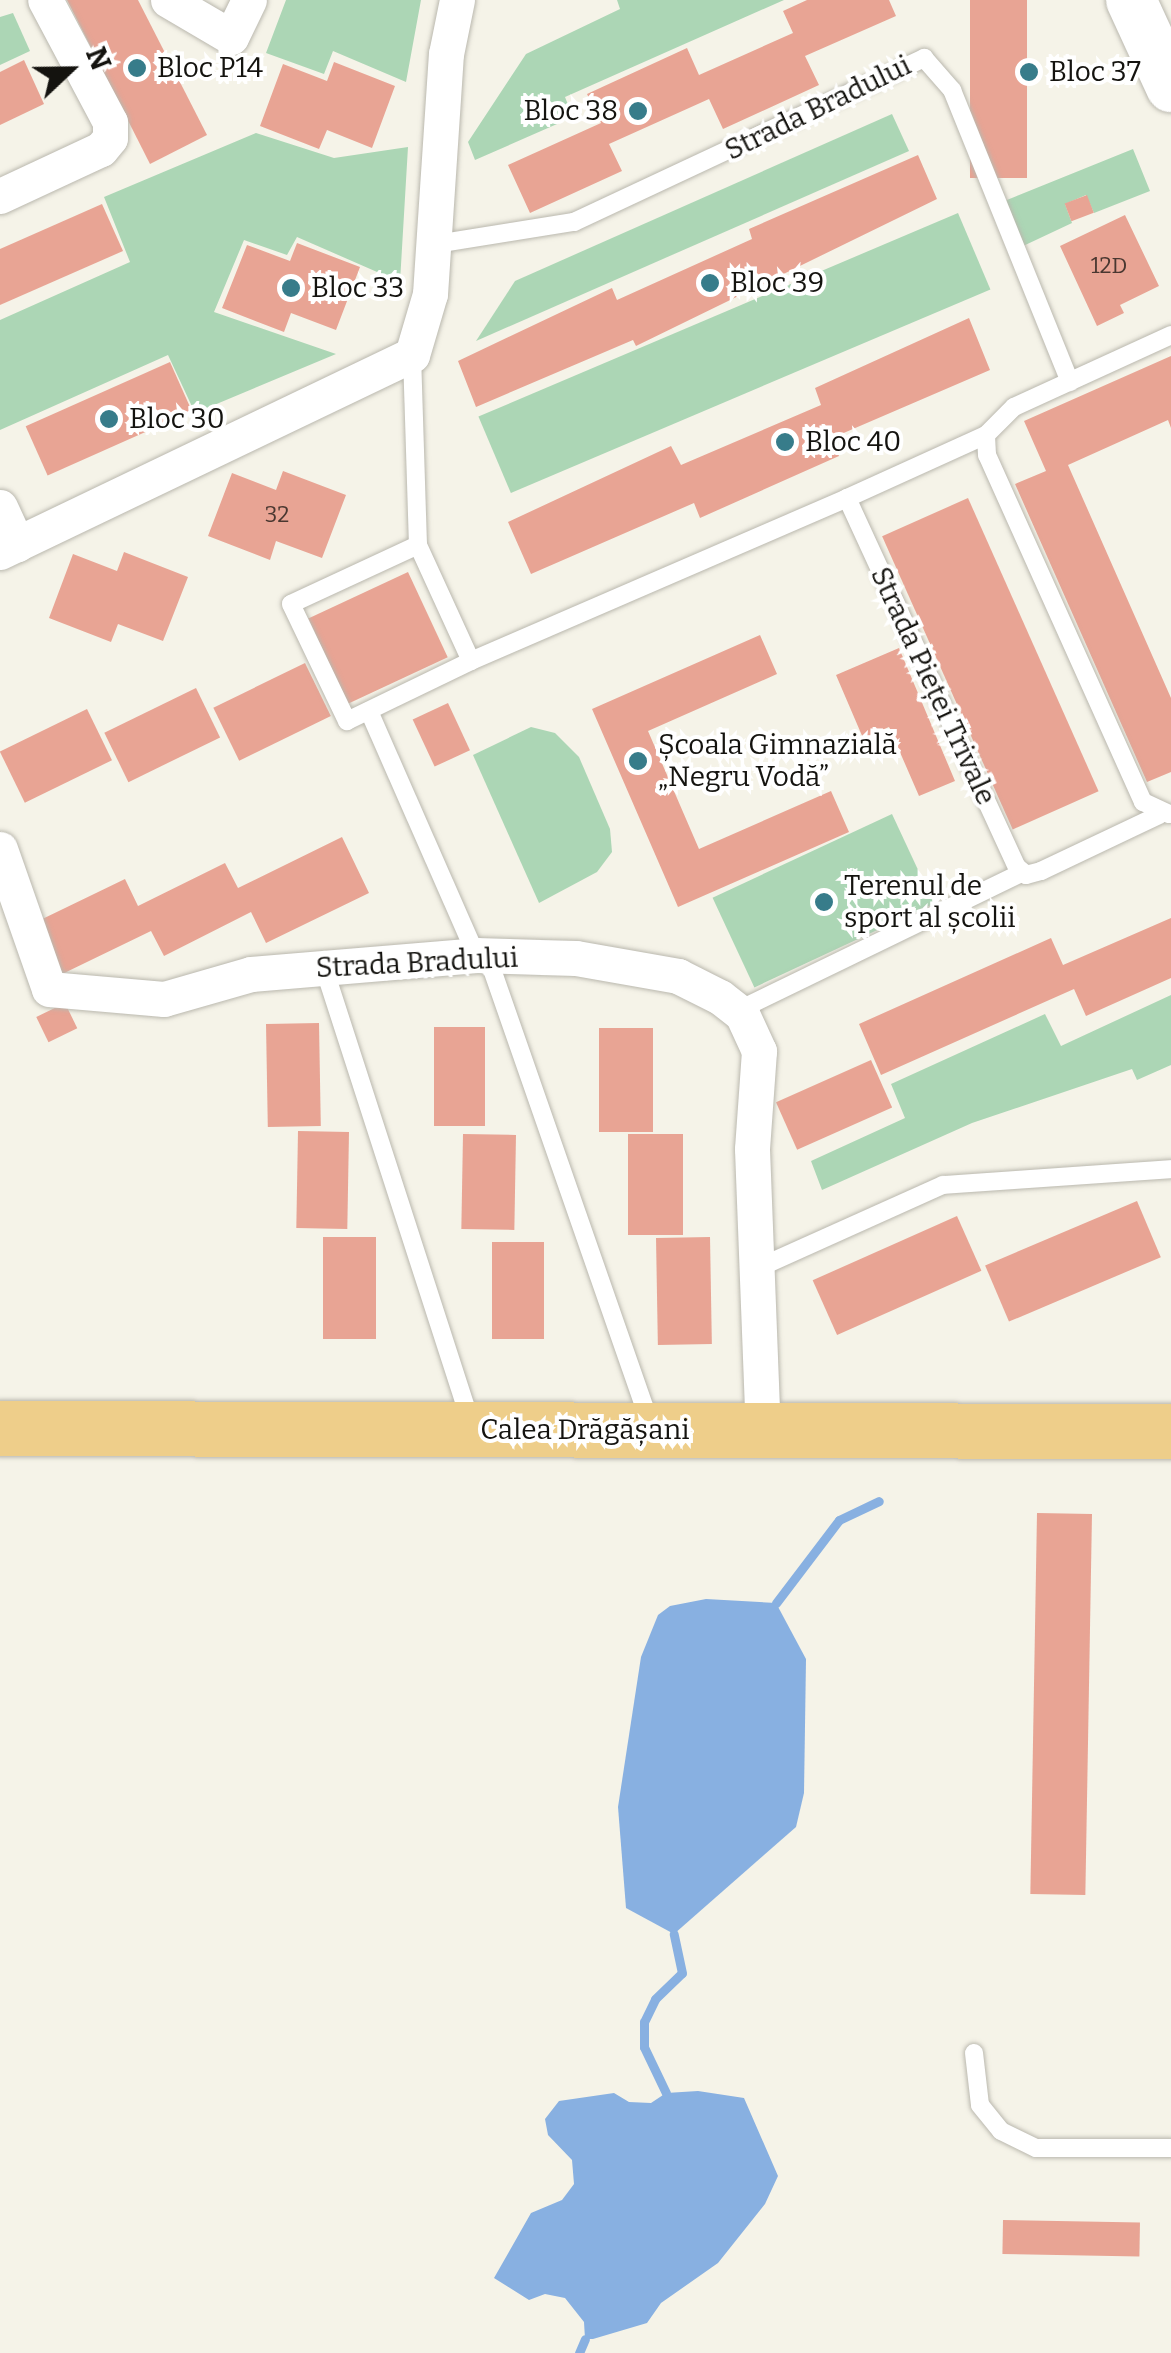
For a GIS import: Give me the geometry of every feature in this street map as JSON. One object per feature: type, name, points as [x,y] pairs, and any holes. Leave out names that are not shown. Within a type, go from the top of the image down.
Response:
[{"type":"main road","points":[[1131,0],[1171,86]]},
{"type":"main road","name":"Calea Drăgășani","points":[[0,1428],[1171,1432]]},
{"type":"street","points":[[0,196],[102,149],[110,138],[110,122],[45,0]]},
{"type":"street","points":[[175,3],[231,37],[249,0]]},
{"type":"street","points":[[0,507],[8,548],[412,355],[430,294],[430,245],[446,54],[457,0]]},
{"type":"street","name":"Strada Bradului","points":[[0,850],[49,988],[164,999],[251,974],[481,955],[576,958],[678,976],[737,1010]]},
{"type":"street","points":[[737,1010],[760,1052],[752,1149],[762,1431]]},
{"type":"lane","name":"Strada Bradului","points":[[430,245],[574,222],[924,58],[952,90],[1070,382]]},
{"type":"lane","points":[[418,545],[291,604],[347,721],[471,660],[986,435],[1014,407],[1171,335]]},
{"type":"lane","points":[[412,355],[418,545],[471,660]]},
{"type":"lane","points":[[986,435],[987,455],[1143,802],[1165,814]]},
{"type":"lane","name":"Strada Pieței Trivale","points":[[847,498],[1023,872]]},
{"type":"lane","points":[[369,712],[481,955],[653,1431]]},
{"type":"lane","points":[[737,1010],[1023,872],[1041,872],[1165,814]]},
{"type":"lane","points":[[324,968],[473,1430]]},
{"type":"lane","points":[[758,1268],[943,1185],[1171,1169]]},
{"type":"lane","points":[[974,2053],[980,2105],[1001,2131],[1018,2140],[1036,2148],[1171,2148]]},
{"type":"green space","points":[[286,0],[421,0],[406,82],[333,51],[324,74],[266,53]]},
{"type":"green space","points":[[617,0],[784,0],[565,97],[573,117],[475,160],[468,142],[526,54],[620,9]]},
{"type":"green space","points":[[13,13],[30,51],[0,65],[0,17]]},
{"type":"green space","points":[[892,114],[909,151],[476,341],[515,281]]},
{"type":"green space","points":[[256,133],[334,158],[408,147],[400,282],[297,237],[287,255],[244,240],[214,312],[336,354],[195,413],[168,355],[0,430],[0,320],[130,262],[104,197]]},
{"type":"green space","points":[[1133,149],[1150,191],[1094,213],[1086,195],[1065,204],[1072,223],[1021,247],[1002,202]]},
{"type":"green space","points":[[958,213],[990,289],[511,493],[478,417]]},
{"type":"green space","points":[[531,727],[555,733],[579,757],[610,829],[612,852],[597,872],[539,903],[473,755]]},
{"type":"green space","name":"Terenul de sport al școlii","points":[[892,814],[934,904],[754,987],[713,898]]},
{"type":"green space","points":[[1171,995],[1171,1065],[1137,1080],[1132,1069],[972,1123],[822,1190],[811,1161],[905,1118],[891,1084],[1045,1014],[1061,1046]]},
{"type":"water","points":[[706,1599],[776,1603],[806,1659],[804,1793],[796,1827],[674,1934],[626,1908],[618,1807],[641,1657],[658,1615],[670,1606]]},
{"type":"water","points":[[698,2091],[744,2098],[778,2176],[765,2204],[718,2263],[661,2303],[647,2323],[593,2339],[585,2339],[584,2322],[565,2298],[545,2294],[529,2300],[494,2278],[531,2213],[562,2200],[574,2184],[572,2160],[548,2135],[545,2119],[559,2101],[614,2093],[629,2102],[651,2103],[666,2093]]},
{"type":"building","name":"Bloc P14","points":[[67,0],[138,0],[207,135],[150,164]]},
{"type":"building","name":"Bloc 38","points":[[807,0],[889,0],[896,16],[805,56],[819,85],[723,129],[709,99],[609,144],[622,171],[530,213],[508,165],[601,123],[587,94],[687,48],[699,75],[793,33],[783,11]]},
{"type":"building","points":[[970,0],[1027,0],[1027,178],[970,178]]},
{"type":"building","points":[[24,60],[44,104],[0,125],[0,72]]},
{"type":"building","points":[[334,62],[395,86],[372,148],[327,130],[319,149],[260,126],[283,64],[327,81]]},
{"type":"building","name":"Bloc 39","points":[[918,155],[937,199],[636,346],[633,340],[476,407],[458,361],[612,288],[617,300],[752,239],[749,229]]},
{"type":"building","points":[[1087,195],[1094,213],[1071,221],[1065,204]]},
{"type":"building","points":[[102,204],[123,251],[0,305],[0,249]]},
{"type":"building","points":[[1125,215],[1159,286],[1120,305],[1124,313],[1097,326],[1060,246]]},
{"type":"building","name":"Bloc 33","points":[[297,243],[360,267],[336,330],[291,313],[284,332],[222,308],[247,245],[290,261]]},
{"type":"building","name":"Bloc 40","points":[[969,318],[990,370],[832,438],[839,456],[700,518],[694,503],[531,574],[508,522],[671,446],[681,465],[821,405],[815,388]]},
{"type":"building","points":[[1171,356],[1171,428],[1168,420],[1068,465],[1171,698],[1171,772],[1147,782],[1015,484],[1046,471],[1024,421]]},
{"type":"building","name":"Bloc 30","points":[[170,362],[192,411],[48,476],[26,426]]},
{"type":"building","points":[[283,471],[346,495],[322,558],[276,541],[270,560],[208,536],[232,473],[276,490]]},
{"type":"building","points":[[968,498],[1099,791],[1013,829],[882,536]]},
{"type":"building","points":[[124,552],[188,577],[163,641],[118,624],[111,642],[49,618],[73,554],[117,571]]},
{"type":"building","points":[[408,572],[448,657],[348,704],[308,618]]},
{"type":"building","name":"Școala Gimnazială „Negru Vodă”","points":[[760,635],[777,674],[648,731],[699,849],[831,791],[849,832],[678,907],[592,709]]},
{"type":"building","points":[[899,648],[955,781],[919,796],[889,727],[863,738],[836,675]]},
{"type":"building","points":[[305,663],[331,716],[239,761],[213,708]]},
{"type":"building","points":[[196,688],[220,737],[128,782],[104,733]]},
{"type":"building","points":[[448,703],[470,750],[435,767],[413,719]]},
{"type":"building","points":[[87,709],[112,760],[25,803],[0,751]]},
{"type":"building","points":[[342,837],[369,893],[266,943],[251,912],[164,956],[151,931],[56,977],[32,924],[125,879],[138,906],[225,863],[238,888]]},
{"type":"building","points":[[1171,918],[1171,978],[1086,1016],[1074,989],[881,1075],[859,1024],[1051,938],[1063,965]]},
{"type":"building","points":[[65,1003],[77,1028],[49,1042],[36,1017]]},
{"type":"building","points":[[319,1023],[321,1126],[268,1127],[266,1024]]},
{"type":"building","points":[[434,1027],[485,1027],[485,1126],[434,1126]]},
{"type":"building","points":[[599,1028],[653,1028],[653,1132],[599,1132]]},
{"type":"building","points":[[871,1060],[892,1108],[797,1150],[776,1102]]},
{"type":"building","points":[[298,1131],[349,1132],[347,1229],[296,1228]]},
{"type":"building","points":[[463,1134],[516,1135],[514,1230],[461,1229]]},
{"type":"building","points":[[628,1134],[683,1134],[683,1235],[628,1235]]},
{"type":"building","points":[[1137,1201],[1161,1257],[1009,1322],[985,1265]]},
{"type":"building","points":[[957,1216],[981,1271],[837,1335],[813,1280]]},
{"type":"building","points":[[323,1237],[376,1237],[376,1339],[323,1339]]},
{"type":"building","points":[[710,1237],[712,1344],[658,1345],[656,1238]]},
{"type":"building","points":[[492,1242],[544,1242],[544,1339],[492,1339]]},
{"type":"building","points":[[1037,1513],[1092,1514],[1085,1895],[1030,1894]]},
{"type":"building","points":[[1003,2220],[1140,2222],[1139,2256],[1002,2254]]},
{"type":"waterway","points":[[776,1603],[839,1520],[879,1501]]},
{"type":"waterway","points":[[666,2093],[644,2047],[644,2022],[655,1999],[682,1973],[674,1934]]},
{"type":"waterway","points":[[579,2353],[585,2339]]},
{"type":"place","name":"Bloc P14","points":[[137,68]]},
{"type":"place","name":"Bloc 37","points":[[1029,72]]},
{"type":"place","name":"Bloc 38","points":[[638,111]]},
{"type":"place","name":"Bloc 39","points":[[710,283]]},
{"type":"place","name":"Bloc 33","points":[[291,288]]},
{"type":"place","name":"Bloc 30","points":[[109,419]]},
{"type":"place","name":"Bloc 40","points":[[785,442]]},
{"type":"place","name":"Școala Gimnazială „Negru Vodă”","points":[[638,761]]},
{"type":"place","name":"Terenul de sport al școlii","points":[[824,902]]}]
